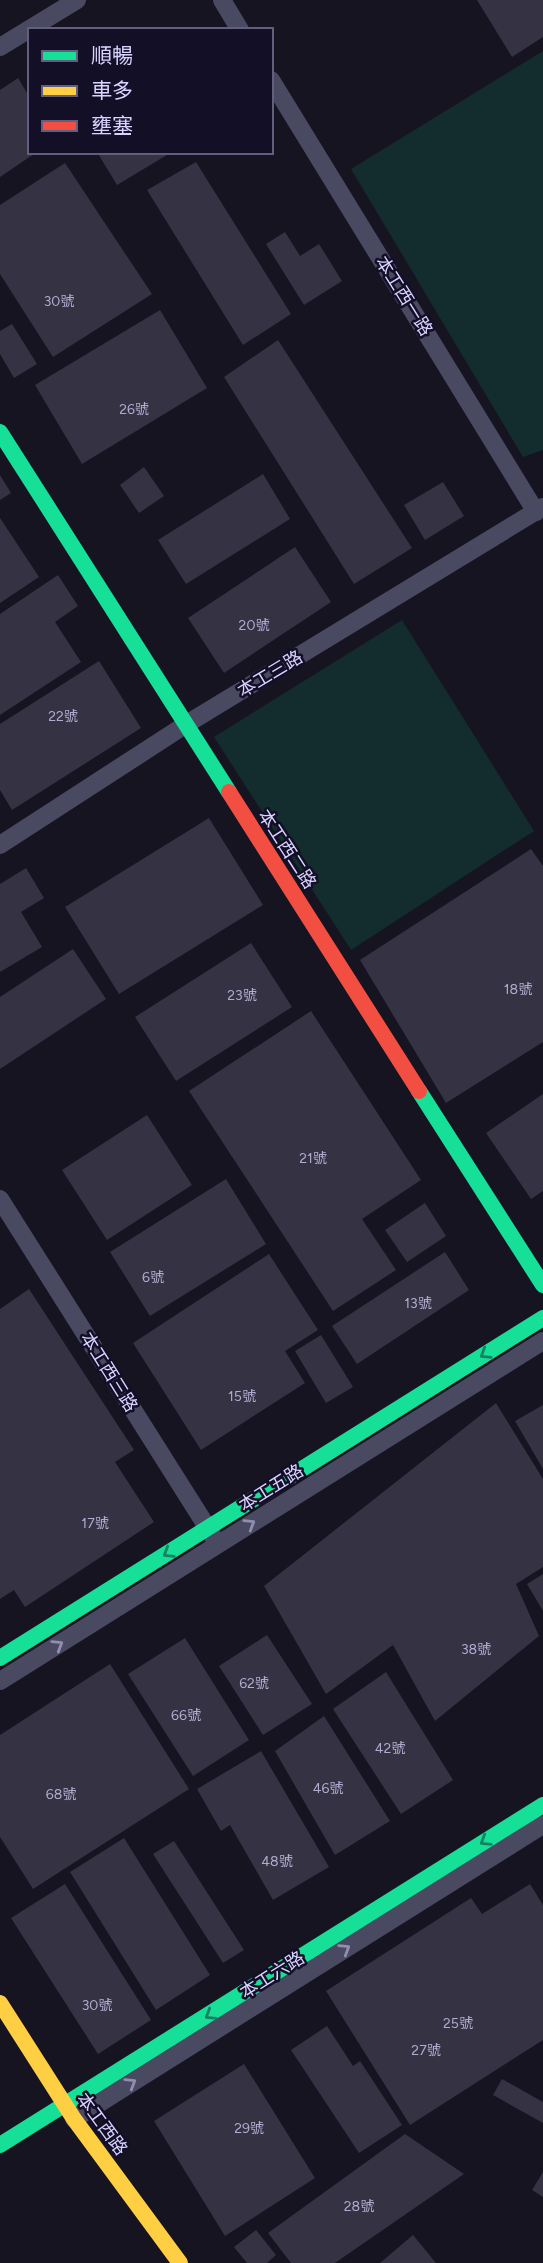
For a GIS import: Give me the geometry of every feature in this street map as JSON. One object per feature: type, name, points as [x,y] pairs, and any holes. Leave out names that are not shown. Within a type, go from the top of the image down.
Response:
[{"type":"street","points":[[31,28],[77,0]]},
{"type":"street","points":[[222,0],[239,28]]},
{"type":"street","points":[[0,47],[28,30]]},
{"type":"street","name":"本工西一路","points":[[273,83],[539,510]]},
{"type":"street","name":"本工西二路","points":[[0,432],[543,1285]]},
{"type":"street","name":"本工三路","points":[[0,845],[185,725],[539,510]]},
{"type":"street","name":"本工西三路","points":[[0,1199],[217,1544]]},
{"type":"street","name":"本工五路","points":[[0,1658],[543,1318]]},
{"type":"street","name":"本工五路","points":[[0,1681],[543,1341]]},
{"type":"street","name":"本工六路","points":[[69,2112],[543,1805]]},
{"type":"street","name":"本工六路","points":[[0,2145],[69,2112],[543,1825]]},
{"type":"street","name":"本工西路","points":[[0,2003],[69,2112],[180,2263]]},
{"type":"green space","points":[[543,51],[543,450],[523,457],[351,169]]},
{"type":"green space","points":[[402,620],[534,831],[351,950],[214,737]]},
{"type":"building","points":[[477,0],[543,0],[543,37],[512,57]]},
{"type":"building","points":[[18,78],[28,95],[28,154],[34,154],[0,177],[0,90]]},
{"type":"building","points":[[98,154],[169,154],[117,185]]},
{"type":"building","points":[[196,162],[291,314],[243,345],[147,190]]},
{"type":"building","points":[[65,163],[152,294],[53,357],[0,274],[0,205]]},
{"type":"building","points":[[285,232],[300,256],[319,244],[342,281],[304,305],[266,244]]},
{"type":"building","points":[[160,310],[207,388],[82,464],[35,385]]},
{"type":"building","points":[[12,324],[37,364],[14,378],[0,354],[0,331]]},
{"type":"building","points":[[278,340],[412,548],[354,584],[224,377]]},
{"type":"building","points":[[144,467],[164,496],[139,513],[120,485]]},
{"type":"building","points":[[263,474],[290,519],[186,584],[158,540]]},
{"type":"building","points":[[0,475],[11,493],[0,500]]},
{"type":"building","points":[[443,482],[464,516],[425,540],[404,505]]},
{"type":"building","points":[[0,518],[39,577],[0,603]]},
{"type":"building","points":[[295,547],[331,602],[224,673],[188,618]]},
{"type":"building","points":[[58,575],[78,606],[55,622],[81,662],[0,715],[0,614]]},
{"type":"building","points":[[99,661],[141,728],[12,810],[0,790],[0,724]]},
{"type":"building","points":[[209,818],[263,905],[119,994],[65,907]]},
{"type":"building","points":[[531,849],[543,866],[543,1042],[446,1103],[360,960]]},
{"type":"building","points":[[26,868],[44,898],[21,912],[42,947],[0,972],[0,884]]},
{"type":"building","points":[[251,943],[292,1007],[176,1081],[135,1017]]},
{"type":"building","points":[[73,949],[106,999],[0,1069],[0,997]]},
{"type":"building","points":[[311,1011],[421,1180],[362,1219],[396,1270],[333,1311],[189,1091]]},
{"type":"building","points":[[543,1094],[543,1191],[531,1199],[486,1133]]},
{"type":"building","points":[[147,1115],[192,1185],[107,1240],[62,1170]]},
{"type":"building","points":[[226,1179],[266,1244],[150,1316],[110,1252]]},
{"type":"building","points":[[425,1203],[446,1236],[407,1262],[385,1230]]},
{"type":"building","points":[[445,1252],[469,1290],[357,1364],[332,1326]]},
{"type":"building","points":[[269,1254],[318,1330],[285,1351],[305,1383],[201,1450],[133,1343]]},
{"type":"building","points":[[29,1289],[134,1450],[115,1462],[154,1522],[25,1607],[14,1590],[0,1599],[0,1309]]},
{"type":"building","points":[[321,1335],[353,1387],[326,1403],[295,1351]]},
{"type":"building","points":[[496,1403],[543,1479],[543,1567],[516,1584],[539,1636],[435,1721],[393,1645],[326,1694],[264,1586]]},
{"type":"building","points":[[543,1405],[543,1469],[515,1421]]},
{"type":"building","points":[[543,1574],[543,1611],[527,1584]]},
{"type":"building","points":[[267,1635],[312,1704],[263,1735],[219,1666]]},
{"type":"building","points":[[185,1638],[249,1740],[193,1776],[128,1674]]},
{"type":"building","points":[[110,1664],[189,1789],[33,1889],[0,1837],[0,1735]]},
{"type":"building","points":[[386,1672],[453,1780],[401,1814],[333,1709]]},
{"type":"building","points":[[324,1716],[390,1821],[335,1855],[275,1751]]},
{"type":"building","points":[[261,1751],[329,1867],[273,1900],[230,1825],[221,1831],[197,1789]]},
{"type":"building","points":[[124,1838],[210,1975],[156,2010],[70,1872]]},
{"type":"building","points":[[174,1841],[244,1950],[223,1963],[153,1854]]},
{"type":"building","points":[[65,1884],[151,2020],[98,2054],[11,1918]]},
{"type":"building","points":[[530,1884],[543,1905],[543,2040],[410,2125],[326,1991],[471,1898],[482,1914]]},
{"type":"building","points":[[327,2026],[353,2066],[360,2061],[402,2125],[359,2153],[291,2050]]},
{"type":"building","points":[[244,2064],[315,2178],[225,2236],[154,2121]]},
{"type":"building","points":[[502,2079],[543,2102],[543,2123],[493,2095]]},
{"type":"building","points":[[405,2134],[464,2174],[335,2263],[291,2263],[268,2233]]},
{"type":"building","points":[[543,2172],[543,2197],[532,2190]]},
{"type":"building","points":[[256,2230],[276,2255],[267,2263],[247,2263],[234,2247]]},
{"type":"building","points":[[413,2235],[436,2263],[380,2263]]},
{"type":"traffic: fast","points":[[0,432],[229,792]]},
{"type":"traffic: fast","points":[[419,1091],[543,1285]]},
{"type":"traffic: fast","points":[[0,1658],[543,1318]]},
{"type":"traffic: fast","points":[[0,2145],[543,1805]]},
{"type":"traffic: slow","points":[[0,2003],[74,2119],[180,2263]]},
{"type":"traffic: jam","points":[[229,792],[419,1091]]}]
